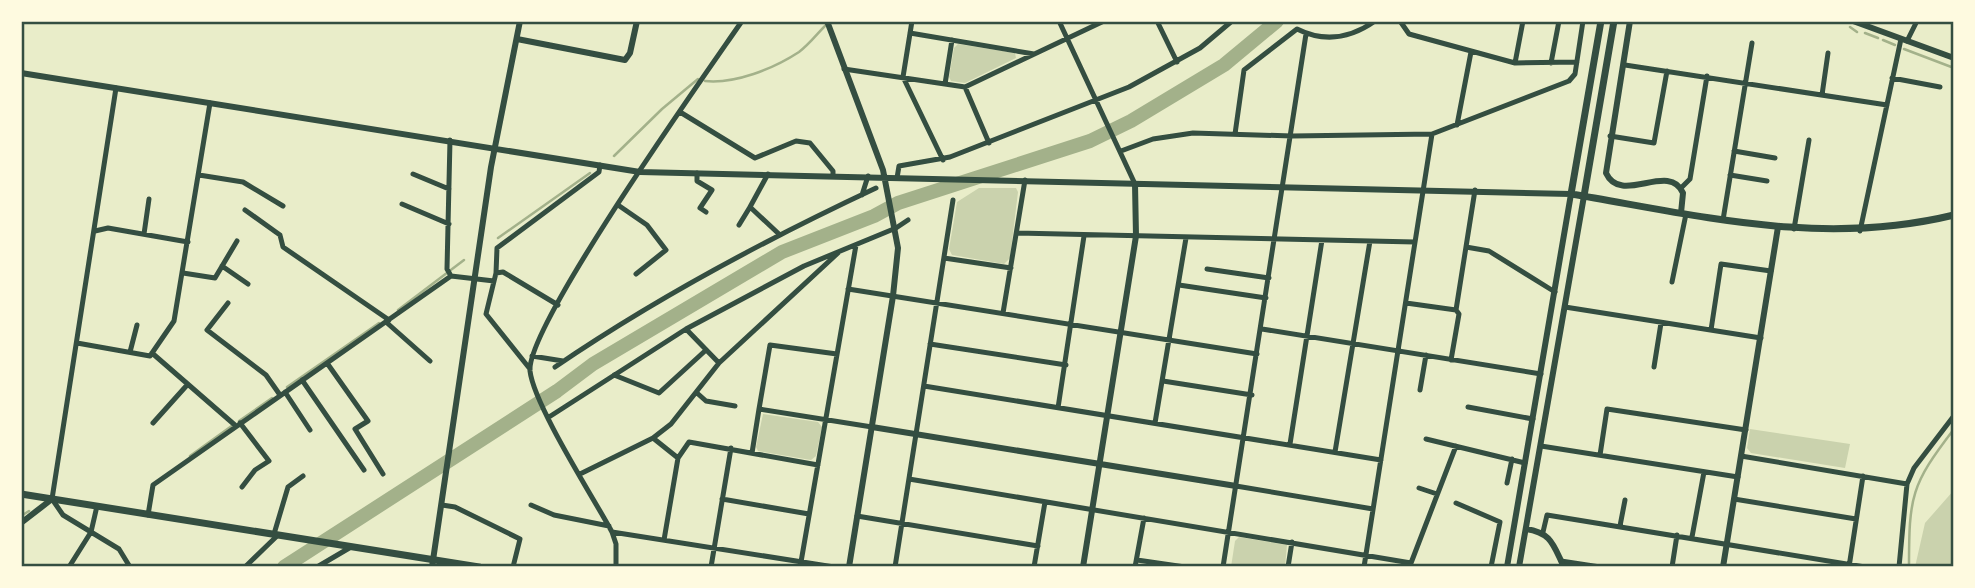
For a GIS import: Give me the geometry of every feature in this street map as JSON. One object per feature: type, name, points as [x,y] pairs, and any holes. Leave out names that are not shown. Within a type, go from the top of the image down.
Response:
[{"type":"main road","points":[[1601,21],[1571,194],[1684,214],[1794,229],[1860,231],[1954,215]]},
{"type":"main road","points":[[1584,196],[1614,21]]},
{"type":"main road","points":[[21,495],[348,546],[433,564],[479,567]]},
{"type":"street","points":[[433,564],[495,148],[520,21]]},
{"type":"street","points":[[517,39],[625,60],[630,53],[637,21]]},
{"type":"street","points":[[615,567],[616,544],[611,529],[533,384],[530,369],[532,356],[558,305],[618,205],[742,21]]},
{"type":"street","points":[[827,21],[885,177],[895,225],[898,260],[849,567]]},
{"type":"street","points":[[912,21],[903,77],[943,160]]},
{"type":"street","points":[[1059,21],[1135,184],[1136,236],[1083,567]]},
{"type":"street","points":[[844,69],[965,87],[1104,21]]},
{"type":"street","points":[[1157,21],[1177,62]]},
{"type":"street","points":[[897,178],[899,166],[943,160],[1129,87],[1177,62],[1232,21]]},
{"type":"street","points":[[1235,134],[1244,70],[1297,29],[1306,34],[1344,37],[1375,21]]},
{"type":"street","points":[[1400,21],[1409,34],[1515,63],[1577,62]]},
{"type":"street","points":[[1515,63],[1523,21]]},
{"type":"street","points":[[1551,63],[1559,21]]},
{"type":"street","points":[[1121,151],[1153,139],[1193,133],[1292,136],[1433,134],[1569,81],[1576,74],[1583,21]]},
{"type":"street","points":[[1630,21],[1625,65],[1605,168],[1610,181],[1622,185],[1668,180],[1681,188]]},
{"type":"street","points":[[1853,21],[1954,58]]},
{"type":"street","points":[[1860,231],[1892,78],[1904,40],[1917,21]]},
{"type":"street","points":[[910,33],[1034,54]]},
{"type":"street","points":[[1223,567],[1252,395],[1306,34]]},
{"type":"street","points":[[945,84],[952,40]]},
{"type":"street","points":[[1723,220],[1752,43]]},
{"type":"street","points":[[1457,125],[1471,51]]},
{"type":"street","points":[[1822,94],[1828,53]]},
{"type":"street","points":[[1625,65],[1745,81],[1887,105]]},
{"type":"street","points":[[1610,136],[1654,143],[1667,71]]},
{"type":"street","points":[[21,73],[640,172],[1571,194],[1507,567]]},
{"type":"street","points":[[1681,188],[1690,179],[1707,76]]},
{"type":"street","points":[[1892,78],[1940,87]]},
{"type":"street","points":[[965,87],[989,142]]},
{"type":"street","points":[[116,89],[52,499],[58,511],[119,549],[130,567]]},
{"type":"street","points":[[77,343],[150,356],[174,321],[210,103]]},
{"type":"street","points":[[680,112],[755,158],[796,141],[810,143],[833,170],[833,176]]},
{"type":"street","points":[[1364,567],[1433,134]]},
{"type":"street","points":[[450,140],[450,273]]},
{"type":"street","points":[[1794,229],[1809,140]]},
{"type":"street","points":[[1734,151],[1775,158]]},
{"type":"street","points":[[530,369],[486,314],[495,281],[494,265],[499,244],[599,172],[600,165]]},
{"type":"street","points":[[697,173],[697,181],[712,190],[700,208]]},
{"type":"street","points":[[413,174],[449,189]]},
{"type":"street","points":[[739,225],[768,174]]},
{"type":"street","points":[[199,175],[243,182],[283,206]]},
{"type":"street","points":[[1730,175],[1768,181]]},
{"type":"street","points":[[862,195],[868,176]]},
{"type":"street","points":[[1003,313],[1025,180]]},
{"type":"street","points":[[555,367],[642,312],[780,235],[876,188]]},
{"type":"street","points":[[1672,282],[1684,214],[1681,188]]},
{"type":"street","points":[[1451,360],[1459,314],[1456,310],[1476,190]]},
{"type":"street","points":[[1519,567],[1584,196]]},
{"type":"street","points":[[144,234],[149,199]]},
{"type":"street","points":[[895,567],[953,200]]},
{"type":"street","points":[[402,204],[449,224]]},
{"type":"street","points":[[693,204],[706,212]]},
{"type":"street","points":[[618,205],[647,225],[666,250],[636,274]]},
{"type":"street","points":[[750,207],[780,235]]},
{"type":"street","points":[[245,210],[280,235],[283,247],[388,321],[430,361]]},
{"type":"street","points":[[548,416],[686,329],[804,266],[908,220]]},
{"type":"street","points":[[1723,567],[1778,227]]},
{"type":"street","points":[[95,231],[108,228],[188,242]]},
{"type":"street","points":[[1017,233],[1415,242]]},
{"type":"street","points":[[1058,408],[1073,325],[1084,236]]},
{"type":"street","points":[[1155,424],[1186,238]]},
{"type":"street","points":[[1290,444],[1322,240]]},
{"type":"street","points":[[183,273],[215,278],[237,241]]},
{"type":"street","points":[[1335,452],[1370,241]]},
{"type":"street","points":[[801,562],[856,244]]},
{"type":"street","points":[[1466,247],[1489,251],[1555,292]]},
{"type":"street","points":[[580,474],[653,438],[671,424],[719,363],[840,251]]},
{"type":"street","points":[[944,258],[1012,268]]},
{"type":"street","points":[[1712,330],[1721,264],[1771,271]]},
{"type":"street","points":[[222,266],[248,284]]},
{"type":"street","points":[[1207,269],[1269,278]]},
{"type":"street","points":[[496,273],[503,272],[558,305]]},
{"type":"street","points":[[148,515],[153,485],[236,424],[388,321],[450,273],[495,281]]},
{"type":"street","points":[[1180,285],[1266,298]]},
{"type":"street","points":[[848,289],[1257,354]]},
{"type":"street","points":[[228,303],[207,330],[266,375],[310,430]]},
{"type":"street","points":[[1406,303],[1456,310]]},
{"type":"street","points":[[1565,307],[1761,338]]},
{"type":"street","points":[[1654,367],[1661,323]]},
{"type":"street","points":[[131,352],[137,325]]},
{"type":"street","points":[[686,329],[719,363]]},
{"type":"street","points":[[1262,329],[1541,374]]},
{"type":"street","points":[[930,344],[1066,365]]},
{"type":"street","points":[[752,453],[770,345],[838,354]]},
{"type":"street","points":[[614,375],[653,394],[659,393],[706,350]]},
{"type":"street","points":[[152,353],[236,424],[268,461],[255,470],[242,487]]},
{"type":"street","points":[[1420,390],[1426,355]]},
{"type":"street","points":[[532,356],[563,361]]},
{"type":"street","points":[[327,363],[368,421],[355,429],[383,474]]},
{"type":"street","points":[[302,380],[365,470]]},
{"type":"street","points":[[1163,381],[1252,395]]},
{"type":"street","points":[[153,423],[188,384]]},
{"type":"street","points":[[924,386],[1381,460]]},
{"type":"street","points":[[697,393],[706,401],[735,406]]},
{"type":"street","points":[[1468,407],[1533,419]]},
{"type":"street","points":[[759,409],[1373,509]]},
{"type":"street","points":[[1600,455],[1607,409],[1746,429]]},
{"type":"street","points":[[1899,567],[1907,484],[1914,468],[1953,417]]},
{"type":"street","points":[[653,438],[678,458]]},
{"type":"street","points":[[1426,439],[1525,463]]},
{"type":"street","points":[[664,540],[678,458],[689,443],[731,448],[818,465]]},
{"type":"street","points":[[909,479],[1411,563],[1457,446]]},
{"type":"street","points":[[1541,446],[1738,477]]},
{"type":"street","points":[[710,567],[731,448]]},
{"type":"street","points":[[1741,456],[1907,484]]},
{"type":"street","points":[[1507,483],[1512,459]]},
{"type":"street","points":[[1692,537],[1704,472]]},
{"type":"street","points":[[245,567],[276,535],[288,486],[303,476]]},
{"type":"street","points":[[1849,566],[1863,476]]},
{"type":"street","points":[[1419,488],[1437,495]]},
{"type":"street","points":[[21,523],[52,499]]},
{"type":"street","points":[[722,499],[809,514]]},
{"type":"street","points":[[1734,499],[1856,519]]},
{"type":"street","points":[[1620,526],[1625,500]]},
{"type":"street","points":[[1034,567],[1045,502]]},
{"type":"street","points":[[1456,503],[1500,522],[1491,567]]},
{"type":"street","points":[[442,505],[455,507],[520,538],[513,567]]},
{"type":"street","points":[[531,505],[554,515],[664,540],[834,567]]},
{"type":"street","points":[[69,567],[91,532],[97,506]]},
{"type":"street","points":[[1542,532],[1547,515],[1866,567]]},
{"type":"street","points":[[857,516],[1038,546]]},
{"type":"street","points":[[1136,567],[1143,518]]},
{"type":"street","points":[[1526,529],[1542,532],[1563,564],[1600,567]]},
{"type":"street","points":[[1672,567],[1678,535]]},
{"type":"street","points":[[1288,567],[1292,542]]},
{"type":"street","points":[[317,567],[348,546]]},
{"type":"street","points":[[1137,560],[1185,567]]},
{"type":"green space","points":[[958,44],[1015,53],[1016,58],[965,83],[951,81],[949,77],[954,48]]},
{"type":"green space","points":[[979,188],[1016,188],[1018,192],[1010,258],[1004,264],[952,255],[949,249],[957,202]]},
{"type":"green space","points":[[763,414],[818,422],[822,427],[816,456],[811,460],[758,451],[756,447]]},
{"type":"green space","points":[[1750,429],[1850,444],[1845,468],[1751,453],[1747,448]]},
{"type":"green space","points":[[1954,490],[1954,567],[1915,567],[1925,523]]},
{"type":"green space","points":[[1239,537],[1287,545],[1285,567],[1231,567],[1235,541]]},
{"type":"waterway","points":[[705,81],[741,78],[778,64],[803,48],[830,21]]},
{"type":"waterway","points":[[284,567],[557,391],[593,364],[782,252],[874,216],[898,203],[1090,141],[1131,121],[1224,65],[1277,21]]},
{"type":"waterway","points":[[1850,27],[1857,32]]},
{"type":"waterway","points":[[1865,33],[1878,38]]},
{"type":"waterway","points":[[1883,40],[1895,45]]},
{"type":"waterway","points":[[1904,49],[1954,68]]},
{"type":"waterway","points":[[614,156],[662,109],[698,79]]},
{"type":"waterway","points":[[498,238],[590,173]]},
{"type":"waterway","points":[[398,310],[464,260]]},
{"type":"waterway","points":[[287,387],[379,323]]},
{"type":"waterway","points":[[239,421],[272,398]]},
{"type":"waterway","points":[[190,456],[233,425]]},
{"type":"waterway","points":[[1909,567],[1910,523],[1915,492],[1929,464],[1954,429]]},
{"type":"waterway","points":[[21,516],[29,511]]}]
